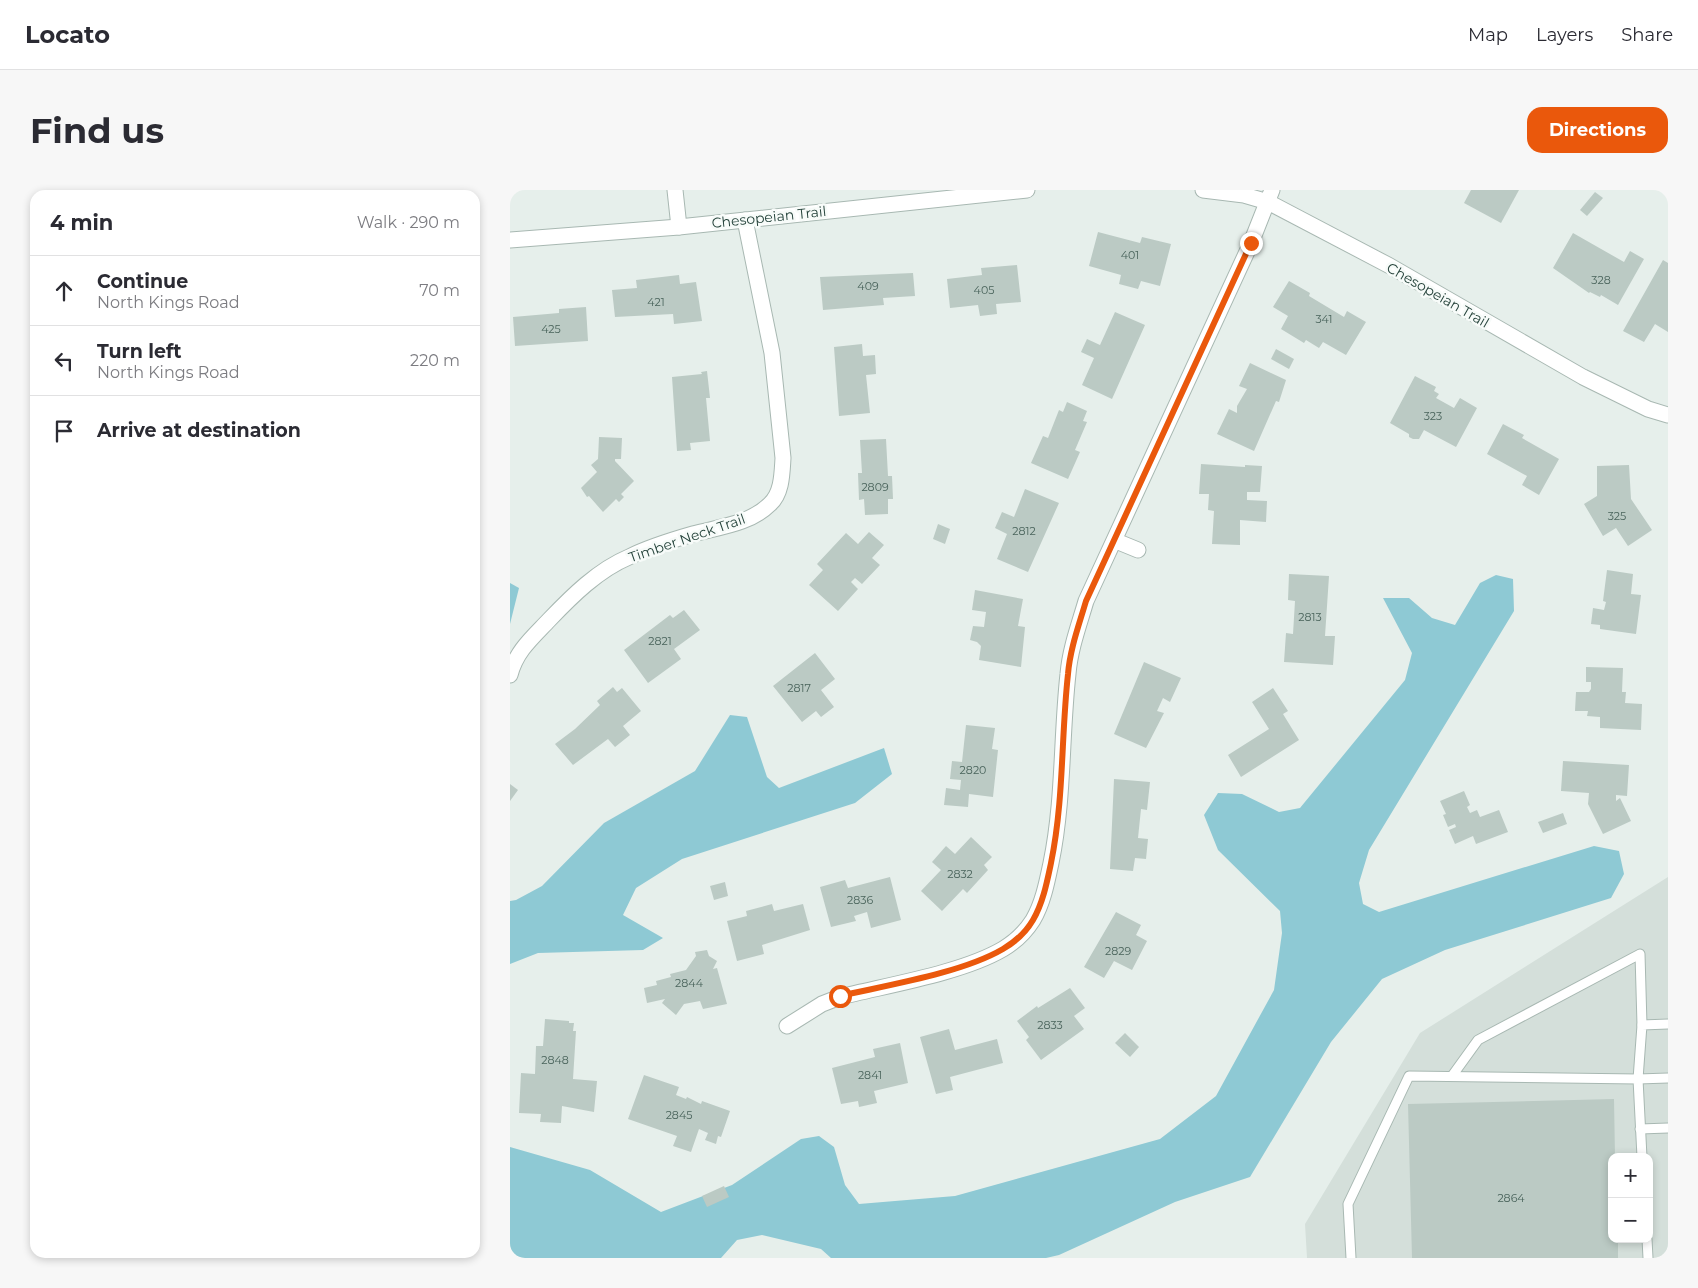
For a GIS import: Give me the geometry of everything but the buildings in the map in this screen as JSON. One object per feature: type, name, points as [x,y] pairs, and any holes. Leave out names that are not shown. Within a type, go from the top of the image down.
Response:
[{"type":"street","points":[[675,190],[679,227]]},
{"type":"street","name":"Chesopeian Trail","points":[[510,240],[679,227],[1027,190]]},
{"type":"street","name":"Chesopeian Trail","points":[[1204,190],[1270,196],[1583,377],[1648,409],[1668,416]]},
{"type":"street","points":[[787,1026],[822,1004],[840,996],[967,965],[1003,949],[1020,937],[1033,921],[1047,884],[1056,838],[1063,766],[1068,674],[1074,641],[1086,601],[1116,541],[1270,196]]},
{"type":"street","name":"Timber Neck Trail","points":[[510,675],[512,665],[522,647],[560,608],[598,574],[628,557],[691,534],[741,522],[771,504],[778,492],[782,476],[783,458],[772,354],[744,220]]},
{"type":"street","points":[[1116,541],[1138,550]]},
{"type":"lane","points":[[1452,1076],[1478,1040],[1640,954],[1642,1024],[1638,1079],[1642,1153]]},
{"type":"lane","points":[[1642,1024],[1668,1024]]},
{"type":"lane","points":[[1351,1258],[1348,1204],[1409,1076],[1668,1078]]},
{"type":"lane","points":[[1640,1129],[1668,1128]]},
{"type":"lane","points":[[1646,1243],[1648,1258]]},
{"type":"shaded area","points":[[1668,877],[1668,1258],[1307,1258],[1305,1224],[1420,1033]]},
{"type":"water","points":[[1496,575],[1513,579],[1514,611],[1369,850],[1359,883],[1363,904],[1379,912],[1594,846],[1619,851],[1624,874],[1611,898],[1445,950],[1382,979],[1331,1042],[1250,1177],[1175,1202],[1059,1255],[1046,1258],[831,1258],[821,1249],[762,1235],[737,1240],[721,1258],[510,1258],[510,1147],[590,1170],[661,1212],[732,1185],[801,1139],[819,1136],[834,1147],[845,1185],[859,1204],[955,1196],[1160,1139],[1216,1096],[1274,990],[1282,933],[1280,911],[1218,850],[1204,815],[1218,793],[1242,794],[1279,812],[1300,808],[1405,680],[1412,653],[1383,598],[1409,598],[1432,618],[1455,625],[1480,583]]},
{"type":"water","points":[[510,583],[519,588],[510,624]]},
{"type":"water","points":[[730,715],[747,717],[767,777],[779,788],[884,748],[892,774],[855,803],[682,859],[636,888],[623,915],[663,938],[643,950],[538,953],[510,964],[510,901],[516,900],[542,886],[604,823],[695,771]]},
{"type":"route","points":[[840,996],[967,965],[1003,949],[1020,937],[1033,921],[1047,884],[1056,838],[1063,766],[1068,674],[1074,641],[1086,601],[1116,541],[1251,243]]}]
